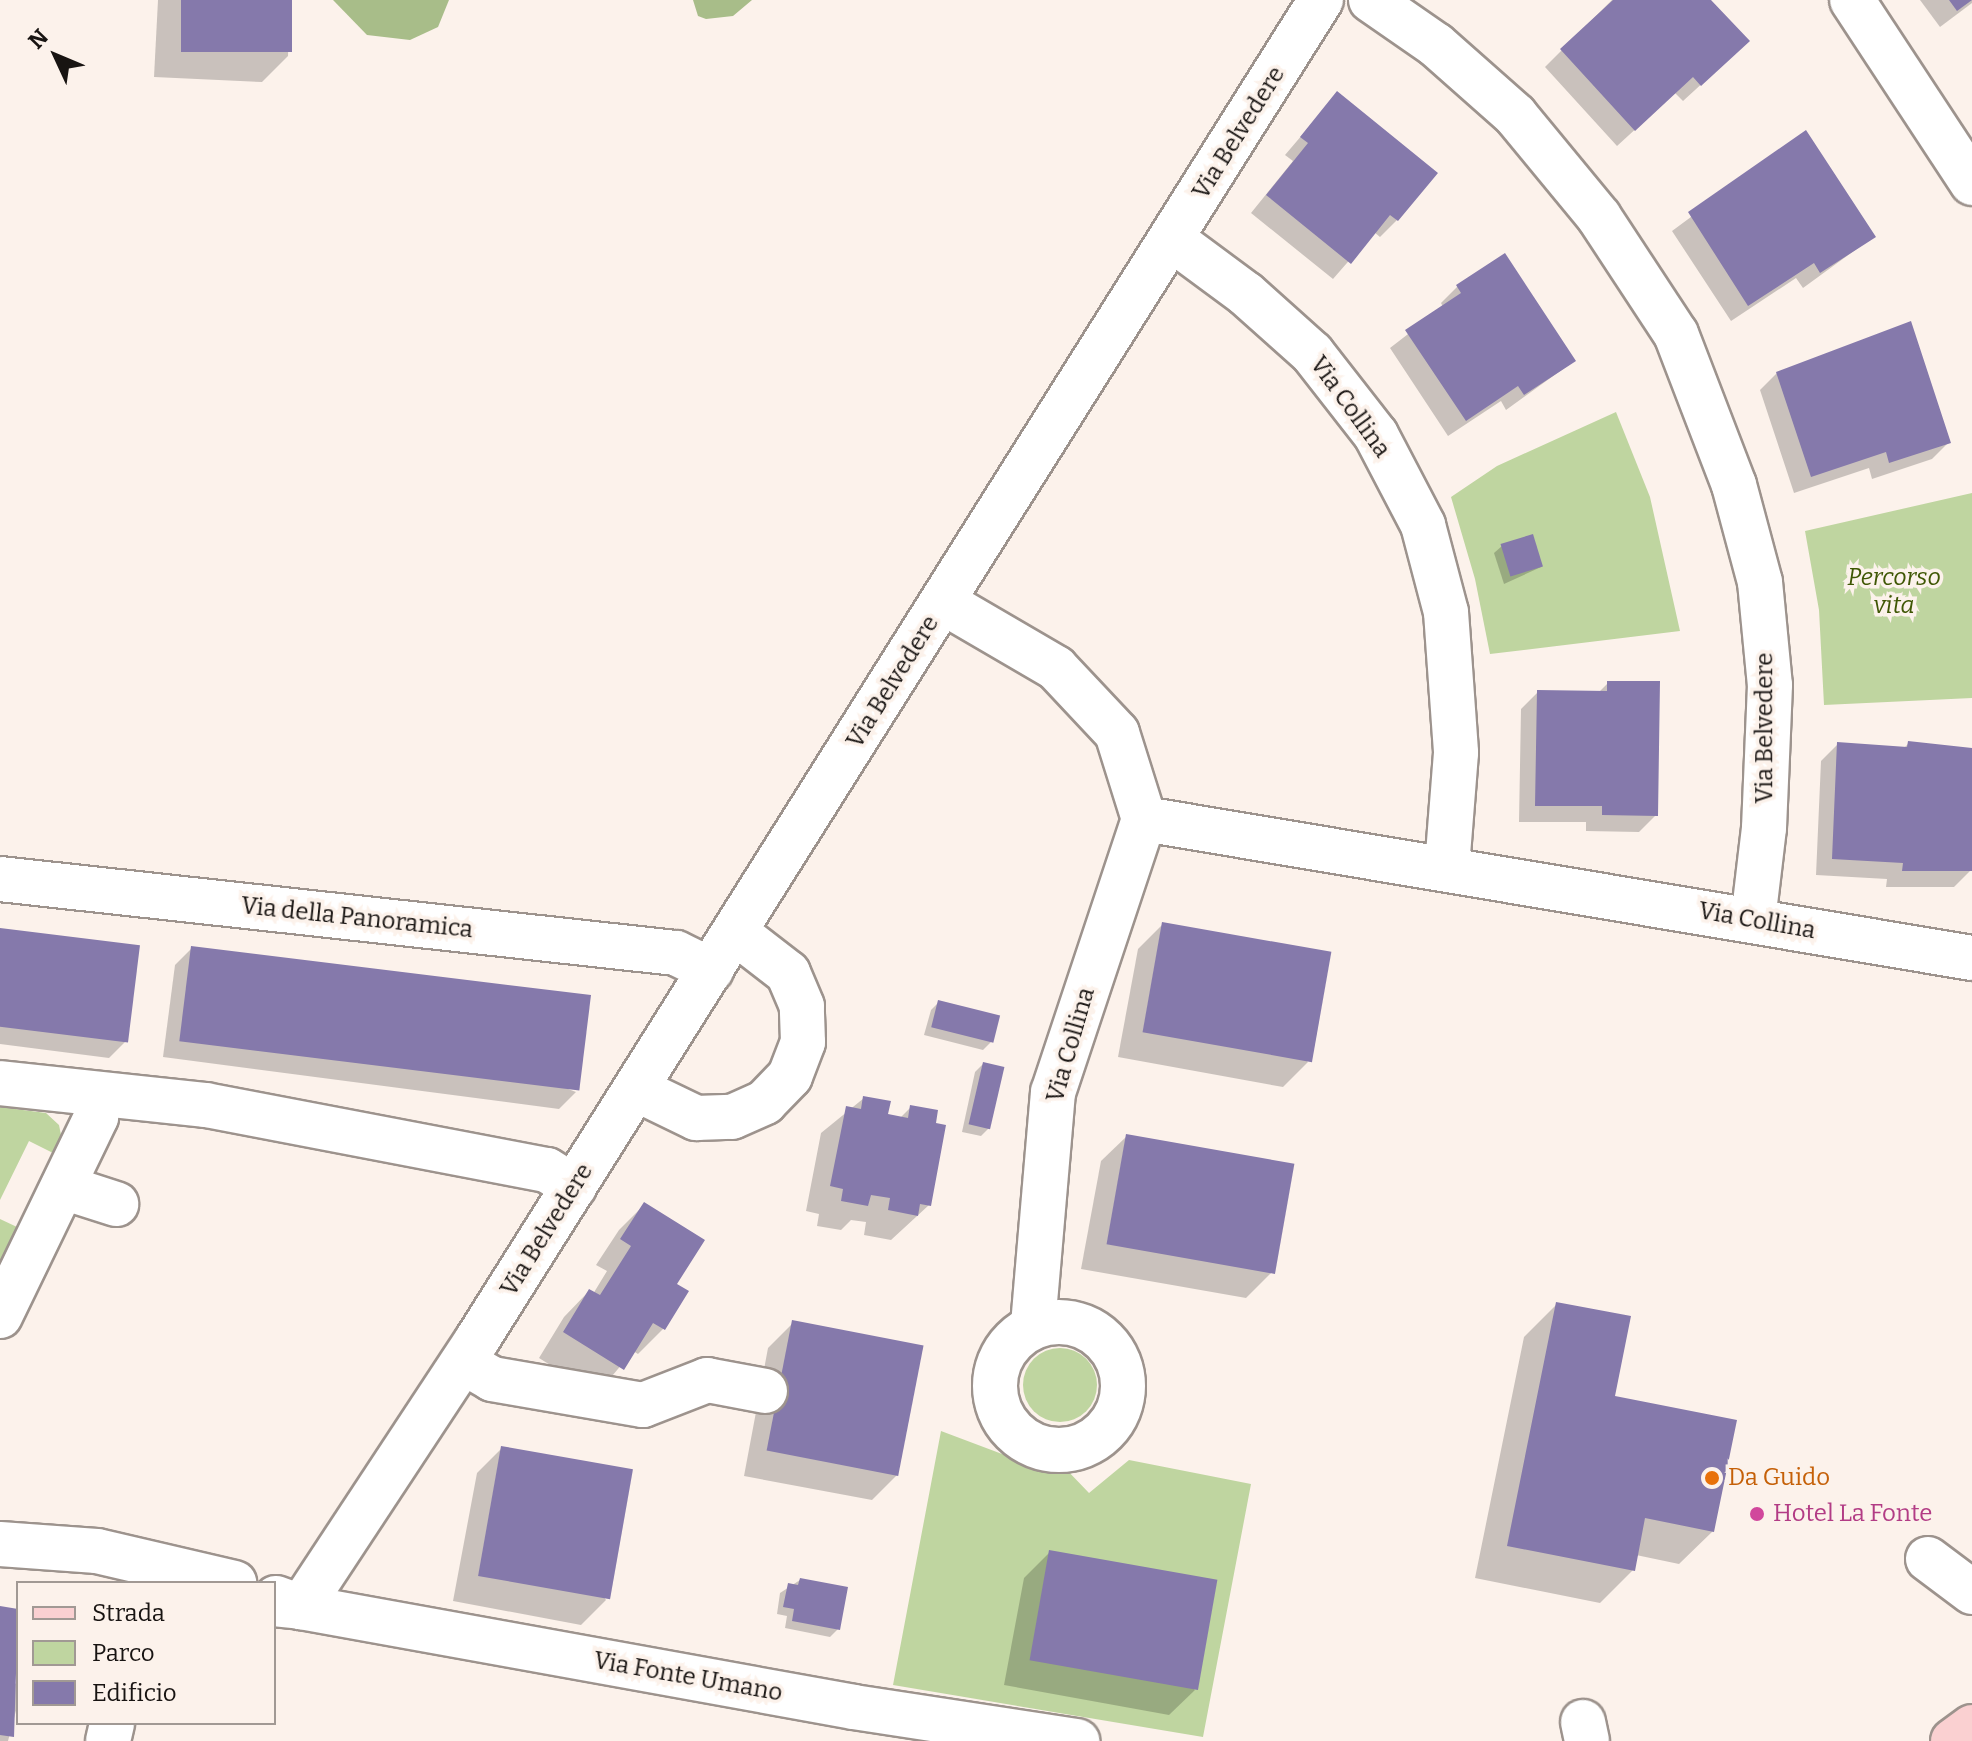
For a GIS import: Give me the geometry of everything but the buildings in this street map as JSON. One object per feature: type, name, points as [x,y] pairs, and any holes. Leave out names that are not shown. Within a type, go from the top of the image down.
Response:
[{"type":"main road","points":[[1953,1741],[1972,1727]]},
{"type":"street","name":"Via Belvedere","points":[[283,1603],[463,1362],[1173,240],[1321,0]]},
{"type":"street","name":"Via Belvedere","points":[[1371,0],[1436,45],[1515,115],[1599,217],[1676,334],[1734,485],[1760,582],[1770,685],[1764,828],[1753,920]]},
{"type":"street","points":[[1852,0],[1972,183]]},
{"type":"street","name":"Via Collina","points":[[1173,240],[1246,294],[1312,353],[1376,435],[1423,525],[1446,612],[1456,753],[1447,868]]},
{"type":"street","points":[[943,602],[1056,668],[1117,733],[1144,819]]},
{"type":"street","name":"Via Collina","points":[[1033,1327],[1053,1092],[1144,819],[1972,958]]},
{"type":"street","name":"Via della Panoramica","points":[[0,879],[676,953],[711,970]]},
{"type":"street","points":[[636,1089],[696,1118],[732,1117],[765,1102],[790,1076],[803,1042],[802,1006],[788,973],[735,932]]},
{"type":"street","points":[[0,1083],[206,1105],[547,1170],[574,1187]]},
{"type":"street","points":[[0,1316],[96,1117],[99,1094]]},
{"type":"street","points":[[63,1187],[116,1204]]},
{"type":"street","points":[[463,1362],[492,1379],[643,1405],[707,1380],[765,1391]]},
{"type":"street","points":[[2,1545],[97,1581]]},
{"type":"street","points":[[2,1545],[97,1551],[225,1581]]},
{"type":"street","points":[[1928,1559],[1972,1592]]},
{"type":"street","name":"Via Fonte Umano","points":[[283,1603],[854,1707],[1077,1741]]},
{"type":"green space","points":[[333,0],[449,0],[438,27],[410,40],[367,35]]},
{"type":"green space","points":[[693,0],[752,0],[733,16],[706,19],[698,16]]},
{"type":"green space","points":[[1616,412],[1650,497],[1680,631],[1490,654],[1475,579],[1451,497],[1497,466]]},
{"type":"green space","name":"Percorso vita","points":[[1972,493],[1972,698],[1824,705],[1819,610],[1805,531]]},
{"type":"green space","points":[[0,1107],[46,1113],[59,1125],[61,1135],[53,1153],[29,1141],[0,1200]]},
{"type":"green space","points":[[0,1219],[17,1227],[0,1261]]},
{"type":"green space","points":[[1053,1348],[1067,1348],[1081,1354],[1091,1364],[1097,1385],[1091,1406],[1081,1416],[1067,1422],[1053,1422],[1039,1416],[1029,1406],[1023,1392],[1023,1378],[1029,1364],[1039,1354]]},
{"type":"green space","points":[[941,1431],[1023,1462],[1064,1467],[1089,1493],[1129,1460],[1251,1484],[1203,1737],[893,1685]]},
{"type":"place","name":"Da Guido","points":[[1712,1478]]},
{"type":"place","name":"Hotel La Fonte","points":[[1757,1514]]}]
